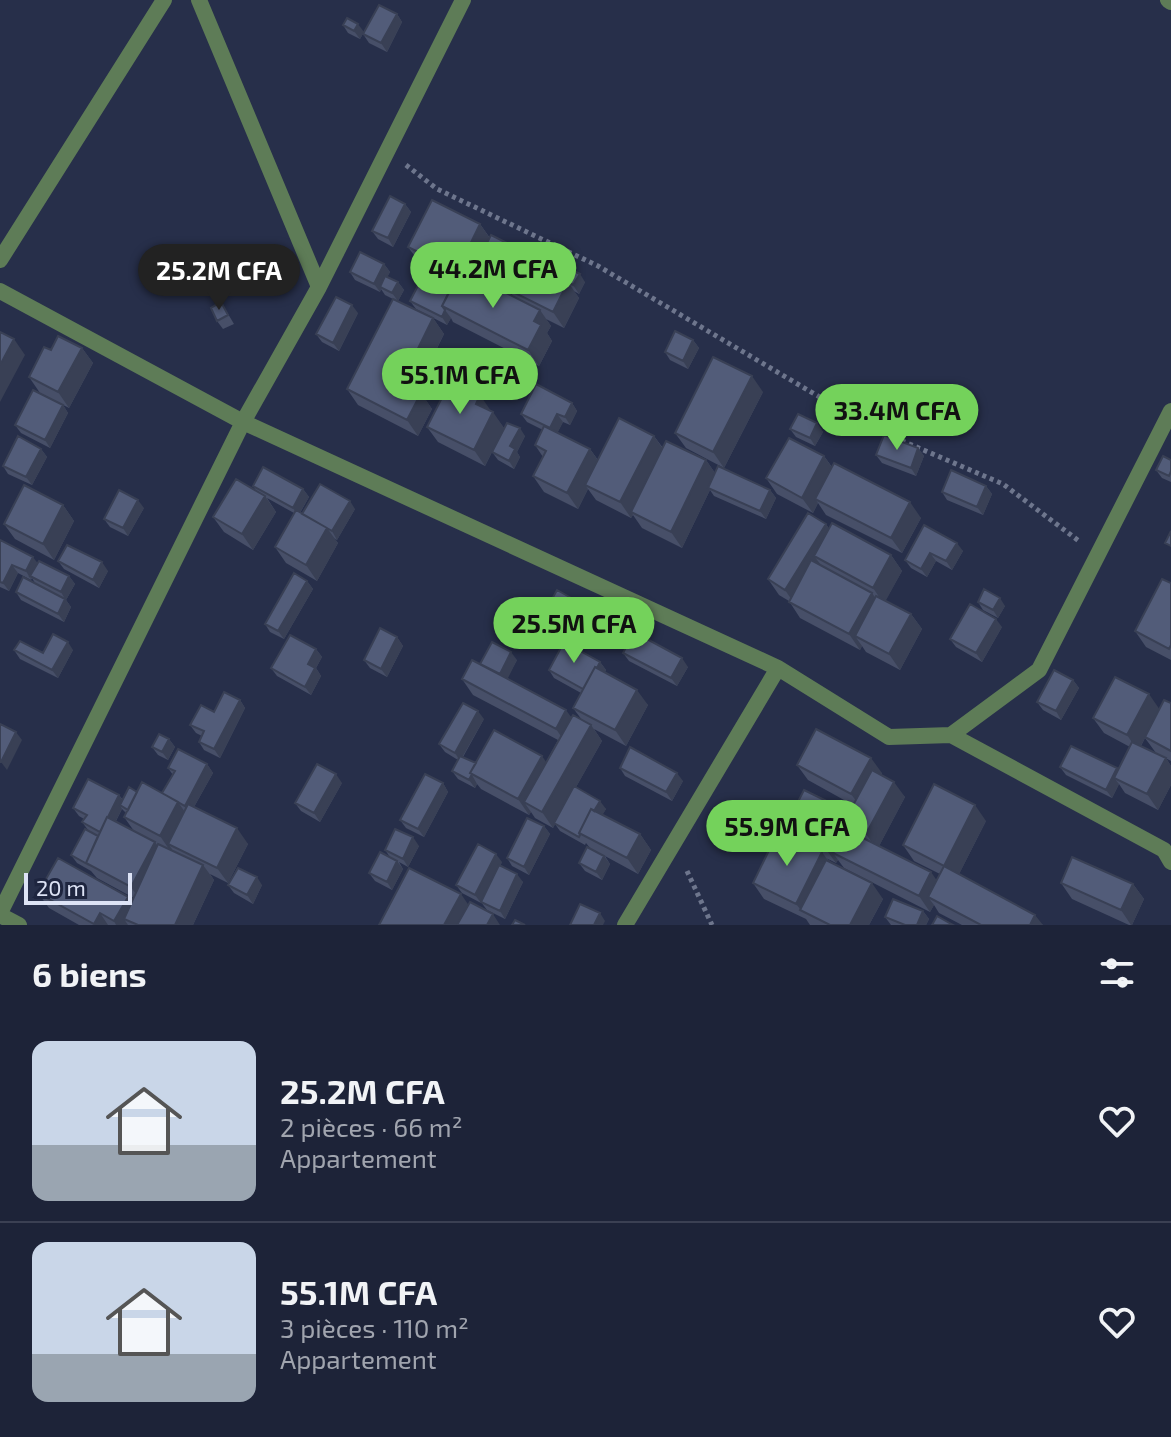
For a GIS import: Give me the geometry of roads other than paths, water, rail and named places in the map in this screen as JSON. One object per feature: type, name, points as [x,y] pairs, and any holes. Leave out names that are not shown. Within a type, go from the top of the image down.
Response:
[{"type":"street","points":[[0,260],[164,0]]},
{"type":"street","points":[[199,0],[319,287]]},
{"type":"street","points":[[19,925],[0,914],[243,422],[319,287],[463,0]]},
{"type":"street","points":[[0,291],[243,422],[778,668],[889,737],[951,735],[1164,850],[1171,862]]},
{"type":"street","points":[[951,735],[1039,670],[1171,411]]},
{"type":"street","points":[[625,925],[778,668]]}]
